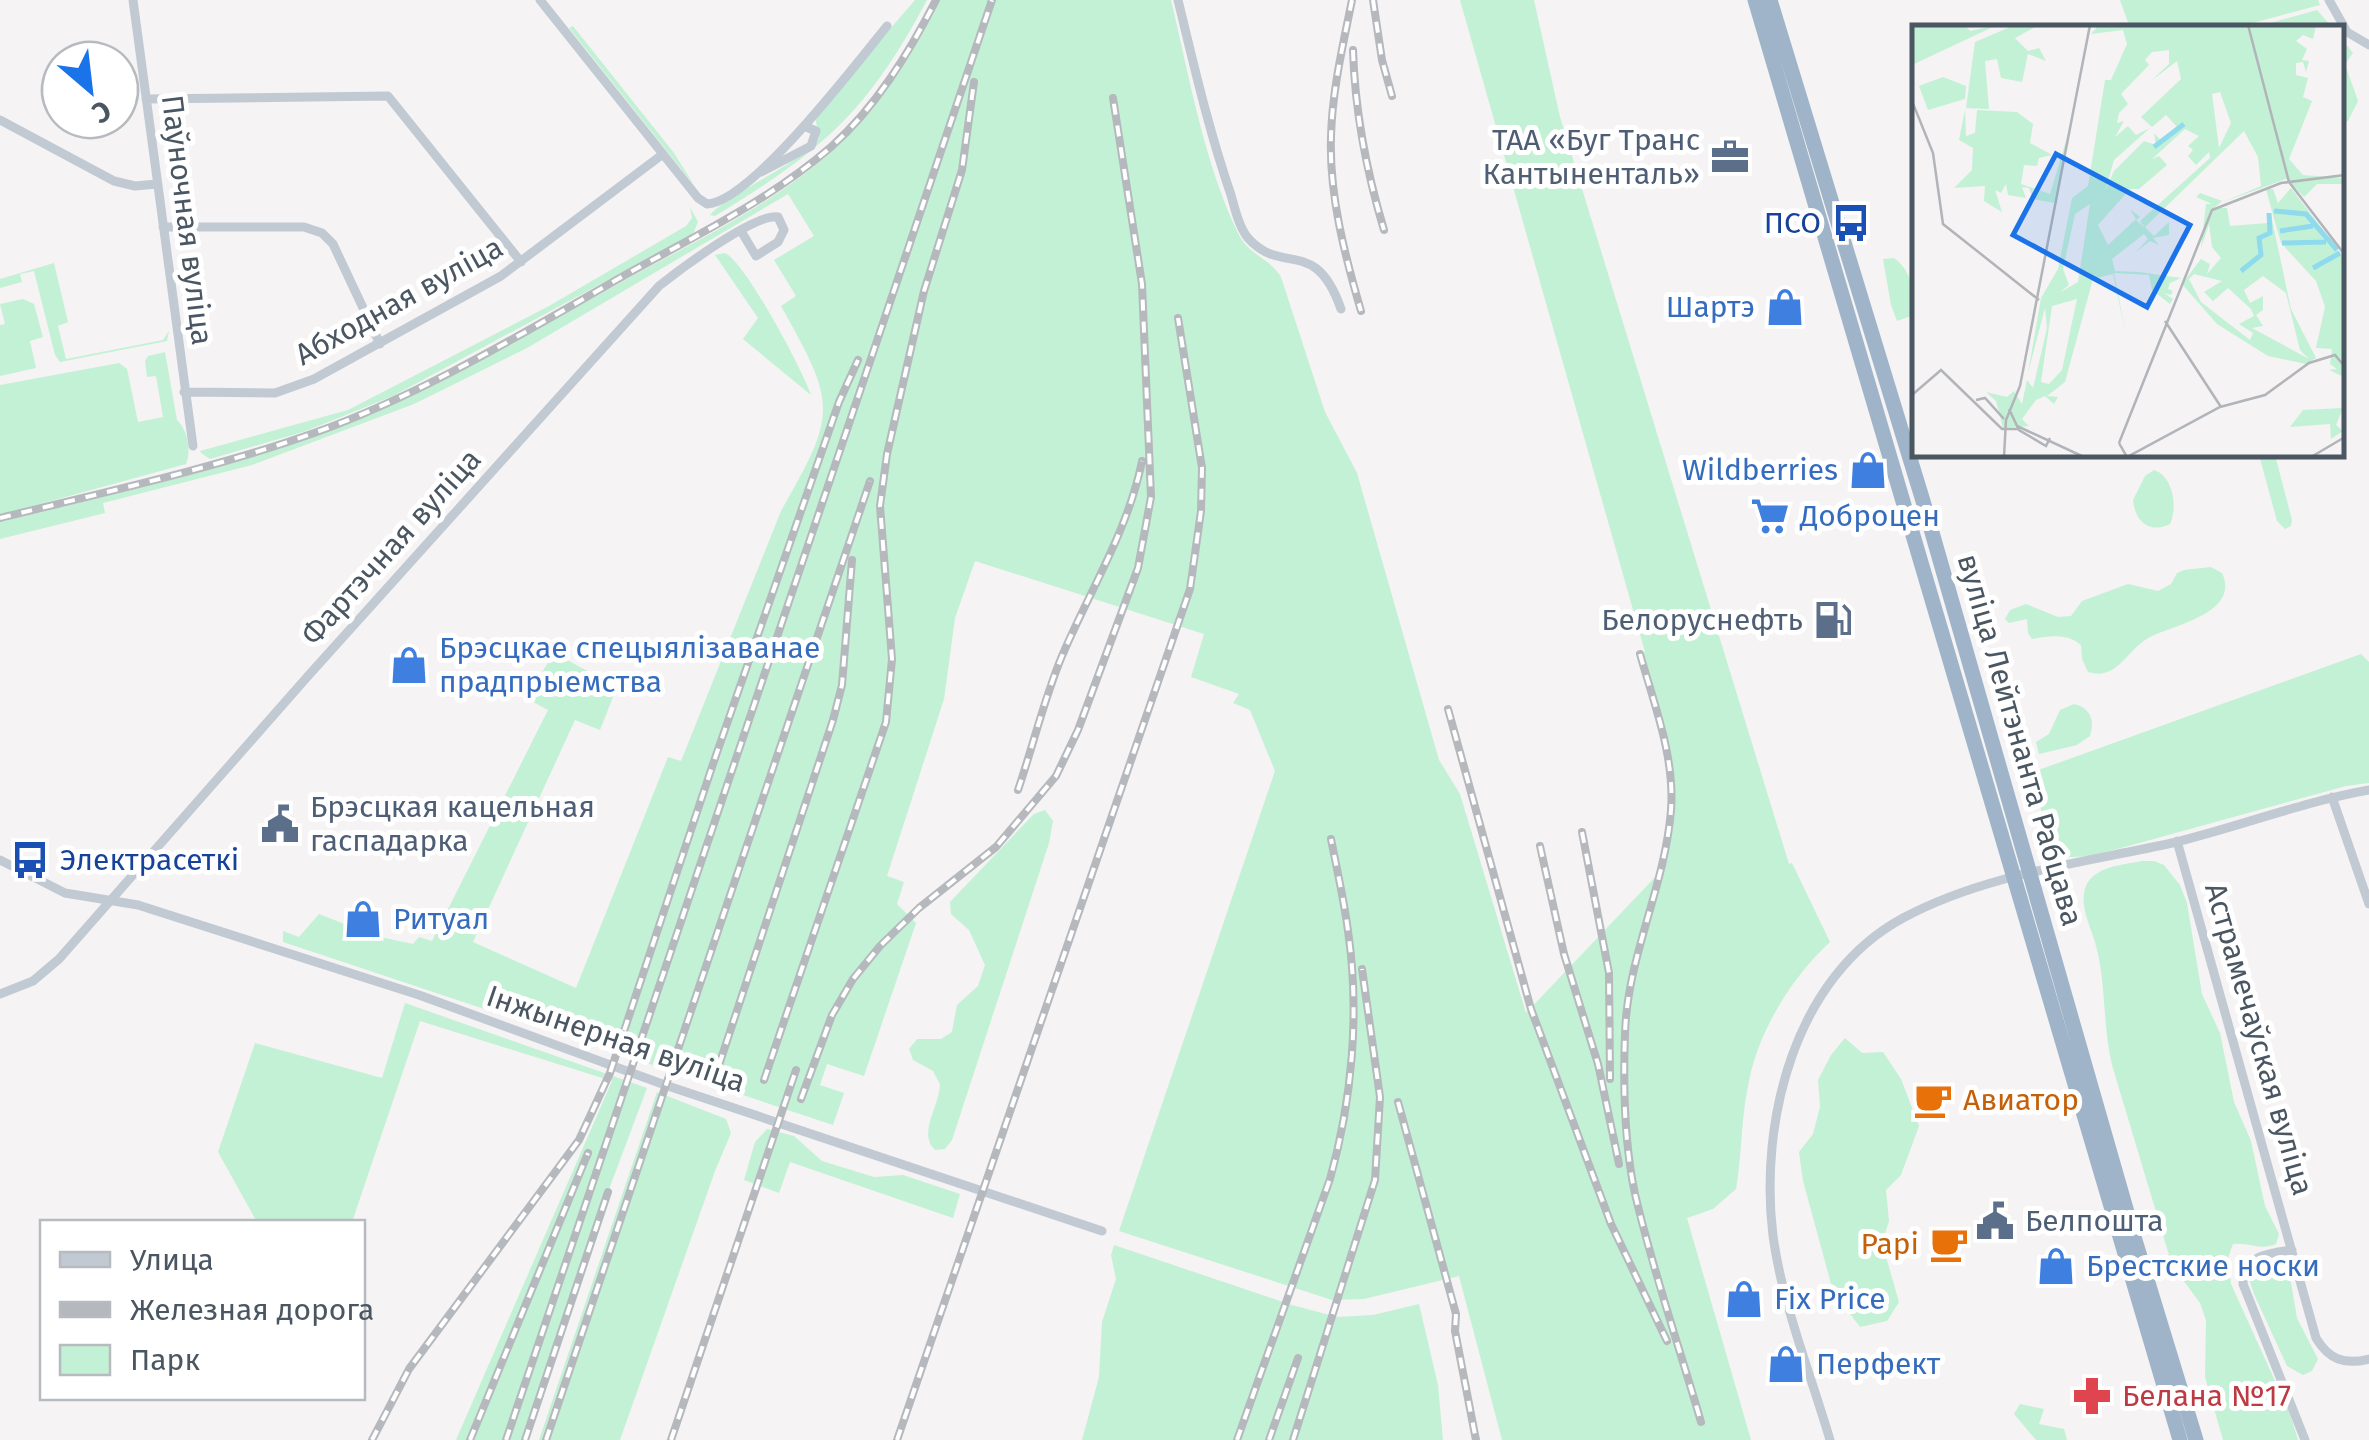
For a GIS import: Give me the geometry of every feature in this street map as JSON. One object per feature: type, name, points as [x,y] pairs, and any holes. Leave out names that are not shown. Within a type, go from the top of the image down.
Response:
[{"type":"highway","name":"вуліца Лейтэнанта Рабцава","points":[[1755,0],[2196,1440]]},
{"type":"highway","name":"вуліца Лейтэнанта Рабцава","points":[[1770,0],[1923,502],[2021,876],[2180,1440]]},
{"type":"street","name":"Паўночная вуліца","points":[[134,0],[193,446]]},
{"type":"street","points":[[540,0],[702,202],[713,204],[726,200],[756,175],[804,126],[887,26]]},
{"type":"street","points":[[1178,0],[1209,130],[1244,230],[1263,248],[1319,268],[1332,284],[1341,308]]},
{"type":"street","points":[[2330,0],[2342,25]]},
{"type":"street","points":[[2344,28],[2369,46]]},
{"type":"street","points":[[146,99],[388,96],[521,262]]},
{"type":"street","points":[[0,120],[114,180],[135,186],[157,184]]},
{"type":"street","points":[[756,175],[811,146],[816,131],[804,126]]},
{"type":"street","name":"Абходная вуліца","points":[[184,392],[260,394],[288,390],[475,293],[664,154]]},
{"type":"street","name":"Фартэчная вуліца","points":[[0,994],[46,972],[647,298],[678,271],[741,232],[769,216],[778,217],[784,225],[782,239],[756,256],[741,232]]},
{"type":"street","points":[[163,227],[304,228],[322,233],[332,244],[380,344]]},
{"type":"street","points":[[1830,1440],[1780,1270],[1772,1224],[1776,1136],[1792,1052],[1805,1023],[1836,976],[1882,931],[1921,909],[2021,876],[2177,842],[2369,790]]},
{"type":"street","points":[[2332,797],[2369,904]]},
{"type":"street","name":"Астрамечаўская вуліца","points":[[2177,842],[2312,1327],[2321,1346],[2340,1361],[2367,1360]]},
{"type":"street","points":[[0,860],[65,893],[112,899]]},
{"type":"street","name":"Інжынерная вуліца","points":[[112,899],[418,996],[655,1082],[1102,1231]]},
{"type":"street","points":[[2292,1250],[2256,1258],[2248,1265],[2242,1284],[2306,1440]]},
{"type":"green space","points":[[915,0],[927,0],[884,72],[839,126],[785,171],[715,216],[710,215],[814,145],[819,138],[815,116]]},
{"type":"green space","points":[[940,0],[1171,0],[1198,118],[1226,206],[1243,241],[1281,277],[1325,412],[1357,473],[1439,760],[1460,794],[1526,1013],[1660,872],[1671,810],[1668,754],[1640,654],[1645,652],[1460,0],[1534,0],[1560,117],[1789,864],[1792,863],[1830,942],[1790,988],[1761,1043],[1746,1094],[1736,1189],[1713,1209],[1687,1218],[1751,1440],[1502,1440],[1459,1276],[1364,1299],[1332,1300],[1119,1231],[1275,771],[1250,710],[1233,703],[1239,694],[1191,677],[1204,634],[975,561],[955,618],[944,699],[887,876],[904,882],[897,904],[916,923],[864,1076],[827,1064],[820,1085],[844,1093],[833,1125],[283,942],[283,931],[299,937],[319,914],[347,925],[350,922],[362,933],[368,926],[380,937],[413,944],[419,937],[432,941],[548,710],[526,698],[554,653],[617,687],[600,730],[575,720],[473,942],[576,988],[668,757],[681,761],[781,511],[821,428],[820,388],[781,306],[796,296],[774,260],[814,236],[788,194],[527,348],[414,404],[252,465],[103,503],[105,513],[0,539],[0,522],[211,469],[372,413],[479,361],[737,218],[795,181],[847,137],[899,72]]},
{"type":"green space","points":[[2120,0],[2318,0],[2320,5],[2245,25],[2129,25]]},
{"type":"green space","points":[[2317,10],[2330,25],[2263,25]]},
{"type":"green space","points":[[573,26],[674,153],[694,185],[569,28]]},
{"type":"green space","points":[[2344,42],[2353,53],[2345,64],[2358,101],[2344,122]]},
{"type":"green space","points":[[690,207],[698,222],[693,234],[393,396],[306,431],[210,459],[201,453],[348,410],[549,306],[686,226],[692,218]]},
{"type":"green space","points":[[725,253],[759,295],[811,395],[743,339],[758,318],[715,255]]},
{"type":"green space","points":[[1894,258],[1909,276],[1912,316],[1897,321],[1883,259]]},
{"type":"green space","points":[[54,263],[68,322],[58,326],[66,359],[163,340],[169,331],[167,341],[60,362],[34,271],[20,274],[22,282],[0,288],[0,279]]},
{"type":"green space","points":[[23,299],[34,304],[43,337],[30,341],[36,368],[0,376],[0,325],[5,324],[0,304]]},
{"type":"green space","points":[[165,352],[177,420],[187,440],[186,464],[0,515],[0,385],[119,363],[127,369],[138,422],[163,417],[156,376],[147,377],[145,361],[148,356]]},
{"type":"green space","points":[[2260,458],[2276,458],[2292,520],[2285,529],[2277,521]]},
{"type":"green space","points":[[2154,470],[2170,485],[2173,501],[2170,524],[2156,528],[2140,520],[2133,500],[2145,476]]},
{"type":"green space","points":[[2211,567],[2222,573],[2225,587],[2222,599],[2213,609],[2147,639],[2106,672],[2088,672],[2081,645],[2076,641],[2058,636],[2032,639],[2027,619],[2009,623],[2005,619],[2010,610],[2026,604],[2058,617],[2071,616],[2082,601],[2128,584],[2158,591],[2171,584],[2177,573]]},
{"type":"green space","points":[[2361,654],[2369,662],[2369,783],[2092,856],[2051,858],[2033,772]]},
{"type":"green space","points":[[2074,704],[2090,716],[2090,736],[2077,745],[2039,754],[2036,742],[2049,734],[2060,710]]},
{"type":"green space","points":[[1045,810],[1053,821],[1049,843],[952,1140],[945,1149],[935,1150],[928,1136],[940,1084],[933,1071],[913,1060],[909,1049],[917,1039],[941,1039],[952,1032],[957,1005],[978,986],[985,965],[969,930],[951,914],[950,902],[1034,814]]},
{"type":"green space","points":[[2142,861],[2164,865],[2180,885],[2187,903],[2202,994],[2220,1033],[2234,1102],[2251,1141],[2265,1206],[2279,1234],[2276,1244],[2270,1246],[2233,1244],[2228,1258],[2231,1284],[2298,1440],[2223,1440],[2205,1377],[2206,1320],[2200,1303],[2172,1265],[2112,1065],[2101,970],[2084,893],[2090,879],[2103,870]]},
{"type":"green space","points":[[405,1003],[647,1088],[525,1440],[456,1440],[612,1081],[420,1021],[353,1220],[256,1220],[218,1152],[255,1043],[382,1078]]},
{"type":"green space","points":[[1845,1038],[1862,1053],[1883,1052],[1901,1079],[1919,1126],[1901,1175],[1886,1190],[1889,1221],[1882,1243],[1899,1302],[1887,1321],[1860,1327],[1833,1291],[1803,1181],[1799,1152],[1813,1134],[1820,1107],[1818,1080]]},
{"type":"green space","points":[[657,1092],[726,1119],[731,1133],[620,1440],[539,1440]]},
{"type":"green space","points":[[767,1129],[794,1136],[822,1161],[874,1177],[903,1175],[960,1194],[953,1218],[790,1162],[779,1193],[744,1180],[755,1142]]},
{"type":"green space","points":[[1114,1245],[1337,1317],[1373,1315],[1419,1304],[1438,1385],[1443,1440],[1082,1440],[1099,1377],[1102,1322],[1116,1279],[1111,1255]]},
{"type":"green space","points":[[2265,1263],[2290,1277],[2297,1318],[2318,1359],[2312,1371],[2303,1375],[2287,1366],[2254,1294],[2249,1279],[2254,1265]]},
{"type":"green space","points":[[2020,1404],[2044,1409],[2039,1424],[2064,1429],[2067,1440],[2036,1440],[2014,1414]]},
{"type":"railway","points":[[0,518],[198,469],[314,433],[395,400],[511,340],[731,216],[808,166],[877,97],[936,0]]},
{"type":"railway","points":[[506,1440],[992,0]]},
{"type":"railway","points":[[1352,0],[1333,103],[1331,159],[1339,225],[1361,311]]},
{"type":"railway","points":[[1373,0],[1392,96]]},
{"type":"railway","points":[[1353,50],[1362,141],[1384,230]]},
{"type":"railway","points":[[764,1080],[886,722],[892,659],[880,506],[887,454],[924,291],[962,170],[974,82]]},
{"type":"railway","points":[[801,1099],[832,1015],[853,979],[919,908],[996,847],[1056,776],[1078,730],[1138,568],[1151,497],[1142,284],[1113,98]]},
{"type":"railway","points":[[897,1440],[1190,589],[1201,511],[1202,468],[1178,318]]},
{"type":"railway","points":[[372,1440],[409,1369],[579,1140],[610,1073],[714,761],[839,402],[858,360]]},
{"type":"railway","points":[[1018,790],[1056,672],[1118,537],[1142,461]]},
{"type":"railway","points":[[546,1440],[870,481]]},
{"type":"railway","points":[[719,1065],[833,720],[842,685],[852,560]]},
{"type":"railway","points":[[1640,654],[1667,751],[1671,810],[1662,867],[1627,1005],[1626,1134],[1642,1223],[1701,1422]]},
{"type":"railway","points":[[1448,709],[1531,1009],[1611,1224],[1667,1341]]},
{"type":"railway","points":[[1582,832],[1609,973],[1610,1079]]},
{"type":"railway","points":[[1237,1440],[1330,1179],[1349,1087],[1352,962],[1331,839]]},
{"type":"railway","points":[[1540,846],[1564,954],[1598,1064],[1619,1164]]},
{"type":"railway","points":[[1293,1440],[1375,1180],[1380,1097],[1362,969]]},
{"type":"railway","points":[[671,1440],[796,1070]]},
{"type":"railway","points":[[1398,1102],[1456,1314],[1455,1331],[1476,1440]]},
{"type":"railway","points":[[470,1440],[588,1153]]},
{"type":"railway","points":[[525,1440],[608,1192]]},
{"type":"railway","points":[[1269,1440],[1298,1358]]},
{"type":"place","name":"ТАА «Буг Транс Кантыненталь»","points":[[1730,157]]},
{"type":"place","name":"ПСО","points":[[1851,223]]},
{"type":"place","name":"Шартэ","points":[[1785,307]]},
{"type":"place","name":"Wildberries","points":[[1868,470]]},
{"type":"place","name":"Доброцен","points":[[1770,516]]},
{"type":"place","name":"Белоруснефть","points":[[1833,620]]},
{"type":"place","name":"Брэсцкае спецыялізаванае прадпрыемства","points":[[409,665]]},
{"type":"place","name":"Брэсцкая кацельная гаспадарка","points":[[280,824]]},
{"type":"place","name":"Электрасеткі","points":[[30,860]]},
{"type":"place","name":"Ритуал","points":[[363,919]]},
{"type":"place","name":"Авиатор","points":[[1933,1100]]},
{"type":"place","name":"Белпошта","points":[[1995,1221]]},
{"type":"place","name":"Papi","points":[[1949,1244]]},
{"type":"place","name":"Брестские носки","points":[[2056,1266]]},
{"type":"place","name":"Fix Price","points":[[1744,1299]]},
{"type":"place","name":"Перфект","points":[[1786,1364]]},
{"type":"place","name":"Белана №17","points":[[2092,1396]]}]
